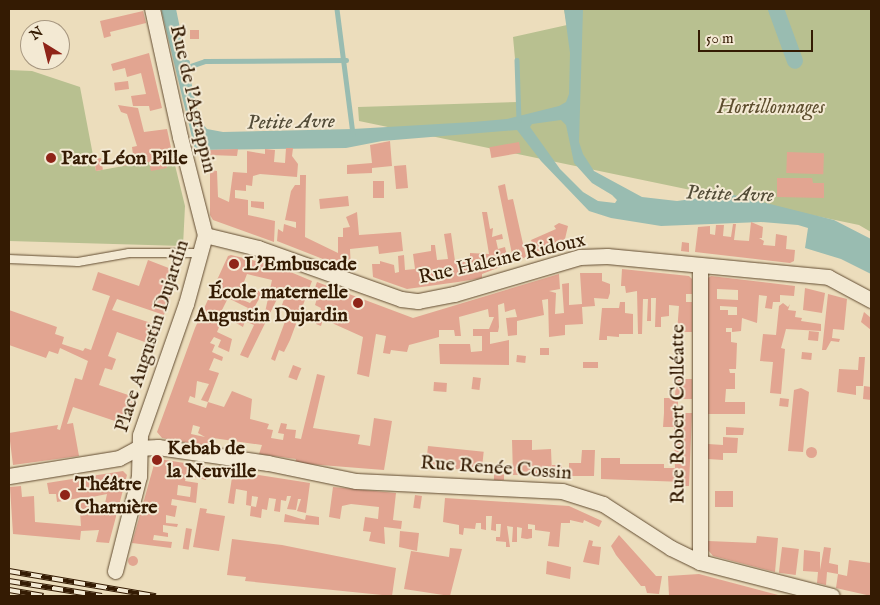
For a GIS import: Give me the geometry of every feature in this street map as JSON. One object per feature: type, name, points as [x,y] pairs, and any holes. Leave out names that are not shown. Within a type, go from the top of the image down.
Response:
[{"type":"street","name":"Rue de l'Agrappin","points":[[152,9],[195,198]]},
{"type":"street","name":"Place Augustin Dujardin","points":[[114,571],[139,476],[138,448],[201,253],[205,235],[195,198]]},
{"type":"street","name":"Place Augustin Dujardin","points":[[205,235],[234,242]]},
{"type":"street","name":"Rue Haleine Ridoux","points":[[234,242],[401,299],[418,301],[454,294],[580,257],[670,260],[700,266],[828,277],[871,300]]},
{"type":"street","name":"Rue Robert Colléatte","points":[[700,266],[700,562]]},
{"type":"street","name":"Rue Renée Cossin","points":[[138,448],[158,447],[268,463],[356,481],[552,490],[580,495],[603,504],[671,548],[700,562],[832,596]]},
{"type":"street","points":[[9,476],[120,458],[138,448]]},
{"type":"lane","points":[[9,259],[78,262],[129,253],[201,253]]},
{"type":"green space","name":"Hortillonnages","points":[[564,9],[871,9],[871,232],[859,225],[359,121],[358,107],[519,102],[513,37],[567,25]]},
{"type":"green space","name":"Parc Léon Pille","points":[[9,70],[32,71],[80,87],[96,171],[173,157],[185,206],[183,246],[9,241]]},
{"type":"water","name":"Petite Avre","points":[[161,9],[176,9],[199,119],[207,129],[223,132],[353,129],[473,122],[507,119],[559,106],[566,102],[569,94],[570,53],[564,9],[583,9],[579,142],[583,154],[594,171],[642,197],[677,201],[730,194],[834,220],[871,239],[871,274],[841,259],[805,248],[808,228],[798,225],[761,222],[661,226],[611,218],[589,211],[541,161],[517,130],[382,141],[346,148],[195,150]],"holes":[[[561,120],[566,125],[574,163],[592,183],[612,195],[617,200],[615,203],[598,201],[583,192],[560,169],[530,127],[532,124]]]},
{"type":"building","points":[[143,11],[146,23],[110,32],[111,36],[104,38],[100,21]]},
{"type":"building","points":[[190,30],[199,30],[199,39],[190,39]]},
{"type":"building","points":[[149,53],[162,108],[150,111],[149,106],[133,106],[131,96],[146,94],[141,73],[127,77],[125,68],[113,71],[111,64]]},
{"type":"building","points":[[128,81],[129,89],[115,91],[114,83]]},
{"type":"building","points":[[118,105],[138,108],[144,132],[167,129],[173,157],[166,159],[167,168],[151,171],[149,162],[122,166],[120,158],[133,155],[132,147],[137,146],[127,114],[121,112]]},
{"type":"building","points":[[390,141],[392,166],[372,168],[372,173],[347,174],[347,165],[372,163],[370,145]]},
{"type":"building","points":[[519,142],[521,153],[491,158],[489,147]]},
{"type":"building","points":[[286,148],[293,148],[292,156],[298,164],[297,177],[260,174],[253,176],[252,186],[246,185],[246,191],[235,190],[235,198],[248,200],[248,215],[275,221],[274,242],[213,220],[210,215],[210,170],[217,171],[218,197],[229,202],[233,172],[247,173],[247,151],[265,154],[265,149],[275,150],[274,162],[285,163]]},
{"type":"building","points":[[238,149],[237,156],[210,155],[210,150]]},
{"type":"building","points":[[787,152],[824,153],[823,174],[786,173]]},
{"type":"building","points":[[101,158],[103,170],[96,171],[94,159]]},
{"type":"building","points":[[406,165],[408,188],[396,189],[394,166]]},
{"type":"building","points":[[300,175],[306,175],[305,237],[338,253],[338,237],[343,237],[343,228],[350,227],[346,217],[357,212],[359,235],[401,232],[403,251],[379,254],[378,246],[350,249],[351,270],[277,241],[278,229],[283,232],[284,224],[296,228],[296,222],[285,220],[291,191],[295,185],[300,185]]},
{"type":"building","points":[[777,178],[812,178],[813,183],[824,183],[824,198],[777,197]]},
{"type":"building","points":[[373,181],[384,181],[384,198],[373,198]]},
{"type":"building","points":[[505,184],[508,200],[513,199],[526,257],[482,274],[482,278],[407,289],[373,277],[372,264],[380,264],[380,261],[394,265],[395,273],[399,272],[398,256],[404,255],[405,270],[415,269],[413,254],[431,251],[431,245],[435,245],[437,260],[448,259],[444,234],[451,233],[455,261],[465,260],[467,269],[470,268],[470,253],[489,254],[482,212],[487,212],[490,229],[493,228],[492,237],[502,234],[503,239],[496,240],[498,249],[505,247],[507,256],[512,254],[498,186]]},
{"type":"building","points":[[348,196],[349,206],[320,209],[319,199]]},
{"type":"building","points":[[251,201],[264,202],[264,209],[251,207]]},
{"type":"building","points":[[751,222],[763,227],[762,238],[759,238],[764,241],[763,245],[775,246],[776,234],[787,236],[786,249],[795,250],[794,261],[790,263],[695,252],[698,227],[710,226],[710,234],[715,235],[716,225],[724,225],[723,236],[731,237],[733,224],[736,224],[734,240],[749,241]]},
{"type":"building","points":[[559,223],[568,226],[565,239],[536,252],[531,240],[556,229],[554,226]]},
{"type":"building","points":[[682,242],[689,243],[689,252],[681,251]]},
{"type":"building","points":[[231,255],[276,266],[312,281],[290,340],[284,352],[279,350],[275,361],[271,359],[289,311],[281,308],[284,299],[278,297],[248,358],[240,355],[254,325],[245,321],[243,327],[224,316],[217,332],[232,339],[229,352],[218,347],[221,340],[214,337],[210,343],[215,345],[212,352],[223,357],[222,361],[214,358],[209,370],[219,373],[208,402],[224,407],[232,391],[252,399],[250,419],[269,424],[267,429],[273,430],[271,438],[283,440],[284,434],[278,433],[281,423],[287,424],[286,429],[296,430],[295,438],[301,439],[317,374],[325,376],[313,428],[360,435],[358,444],[370,446],[374,418],[392,421],[384,470],[295,463],[296,459],[259,454],[262,445],[213,438],[210,447],[162,438],[157,432],[195,328],[228,256]],"holes":[[[247,274],[272,280],[264,317],[258,314],[260,308],[255,306],[263,292],[242,287]],[[233,291],[243,296],[254,298],[250,303],[231,295]],[[228,298],[248,308],[241,319],[222,310]],[[197,381],[209,384],[201,400],[208,402],[206,408],[188,402],[190,396],[195,398]],[[193,425],[200,427],[198,433],[205,437],[191,434]]]},
{"type":"building","points":[[148,260],[179,272],[164,315],[117,299],[112,310],[160,326],[153,345],[117,332],[108,356],[116,359],[112,370],[105,368],[99,385],[134,397],[124,424],[73,407],[67,424],[73,423],[79,456],[13,465],[9,433],[58,425],[57,429],[60,430],[75,378],[82,380],[88,361],[60,348],[58,354],[49,351],[46,358],[9,345],[9,310],[57,327],[55,334],[64,337],[62,344],[83,351],[85,348],[91,350],[110,296],[92,290],[98,272],[139,286]]},
{"type":"building","points":[[622,269],[689,276],[692,279],[692,294],[686,294],[686,302],[692,302],[692,332],[677,332],[679,306],[669,305],[669,316],[661,317],[661,327],[655,327],[656,298],[651,298],[651,321],[647,321],[648,299],[643,299],[642,334],[638,334],[637,291],[626,293],[625,286],[621,286]]},
{"type":"building","points":[[580,273],[602,273],[602,281],[610,284],[610,293],[608,299],[594,298],[595,306],[582,307],[583,324],[565,325],[565,335],[549,337],[548,299],[542,300],[544,315],[517,321],[517,335],[508,336],[506,318],[517,317],[515,309],[505,312],[504,303],[498,305],[498,332],[490,332],[490,344],[509,340],[509,365],[440,364],[439,344],[470,344],[471,352],[482,351],[482,336],[473,336],[473,329],[489,329],[494,317],[489,317],[488,309],[459,317],[461,336],[455,336],[454,330],[439,330],[439,337],[409,345],[407,352],[391,350],[390,354],[383,353],[386,336],[376,334],[369,377],[357,374],[363,337],[323,319],[321,326],[316,324],[321,308],[315,305],[318,295],[313,293],[317,282],[413,318],[559,274],[560,289],[549,291],[556,293],[555,314],[564,313],[562,284],[569,283],[569,305],[582,304]]},
{"type":"building","points":[[711,276],[795,286],[794,296],[780,295],[780,302],[773,302],[772,309],[765,308],[767,296],[759,295],[757,323],[742,318],[741,331],[732,332],[732,328],[726,328],[726,332],[731,332],[731,342],[737,343],[736,369],[729,369],[730,373],[735,373],[735,389],[726,389],[725,402],[745,402],[745,414],[708,414],[708,278]],"holes":[[[717,289],[738,290],[738,300],[717,299]],[[720,306],[737,307],[737,315],[728,315],[728,310],[720,310]]]},
{"type":"building","points":[[805,288],[825,293],[822,313],[803,310]]},
{"type":"building","points":[[828,294],[847,299],[844,330],[833,329],[832,338],[840,339],[839,342],[831,341],[826,350],[822,350]]},
{"type":"building","points":[[620,302],[625,302],[625,313],[633,314],[633,334],[619,334],[619,337],[607,336],[607,340],[599,340],[602,308],[619,308]]},
{"type":"building","points":[[783,303],[788,307],[790,304],[788,310],[796,311],[795,317],[802,318],[801,321],[821,324],[821,331],[786,329],[781,348],[785,349],[781,394],[770,393],[773,362],[760,361],[763,334],[776,335],[779,306]]},
{"type":"building","points":[[864,312],[871,318],[871,330],[861,322]]},
{"type":"building","points":[[809,331],[819,332],[818,341],[808,340]]},
{"type":"building","points":[[540,348],[549,348],[549,355],[540,355]]},
{"type":"building","points":[[802,352],[812,353],[811,360],[801,359]]},
{"type":"building","points":[[517,355],[526,356],[525,363],[516,362]]},
{"type":"building","points":[[859,357],[865,357],[863,386],[856,386],[856,395],[837,392],[839,369],[858,370]]},
{"type":"building","points":[[583,362],[598,362],[598,368],[583,368]]},
{"type":"building","points":[[293,365],[301,368],[297,380],[288,377]]},
{"type":"building","points":[[473,377],[481,378],[479,390],[472,389]]},
{"type":"building","points":[[676,379],[692,379],[692,399],[678,399],[678,413],[692,413],[689,486],[684,486],[684,482],[601,479],[601,458],[620,458],[620,464],[664,464],[664,468],[675,468],[674,427],[663,427],[664,398],[675,398]]},
{"type":"building","points":[[434,382],[447,383],[446,392],[433,391]]},
{"type":"building","points":[[864,386],[871,387],[871,400],[863,399]]},
{"type":"building","points":[[801,388],[809,392],[803,452],[788,451],[794,390]]},
{"type":"building","points":[[780,398],[789,399],[788,407],[779,406]]},
{"type":"building","points":[[726,427],[744,428],[743,435],[726,435]]},
{"type":"building","points":[[723,437],[738,438],[737,453],[723,453],[723,460],[708,459],[708,444],[723,445]]},
{"type":"building","points":[[512,440],[532,440],[532,450],[551,449],[552,474],[513,475]]},
{"type":"building","points":[[428,446],[484,452],[482,472],[426,466]]},
{"type":"building","points":[[809,447],[813,447],[816,452],[815,456],[809,457],[806,454],[806,450]]},
{"type":"building","points":[[582,450],[595,450],[594,476],[569,476],[569,463],[581,463]]},
{"type":"building","points":[[159,459],[191,464],[185,481],[198,483],[196,503],[172,499],[171,505],[177,506],[175,517],[166,515],[166,523],[178,524],[177,527],[163,525],[163,532],[168,533],[168,537],[154,535],[153,540],[172,542],[171,548],[132,543],[155,461]],"holes":[[[178,485],[191,487],[190,497],[177,495]]]},
{"type":"building","points":[[196,465],[208,467],[206,480],[195,477]]},
{"type":"building","points":[[552,465],[562,465],[562,477],[553,478]]},
{"type":"building","points":[[494,468],[504,468],[504,480],[494,480]]},
{"type":"building","points":[[123,471],[127,475],[109,543],[96,542],[99,530],[81,531],[80,540],[13,534],[10,487],[21,486],[22,497],[34,496],[35,522],[81,526],[79,498],[57,502],[56,494],[49,494],[47,483]],"holes":[[[107,494],[104,508],[94,511],[92,497]]]},
{"type":"building","points":[[233,471],[310,483],[306,513],[297,511],[301,499],[298,499],[296,510],[287,509],[291,496],[287,496],[286,501],[281,500],[280,512],[274,511],[276,499],[269,498],[267,510],[262,509],[261,518],[250,516],[251,506],[246,505],[247,491],[236,489],[234,504],[228,503]],"holes":[[[252,496],[258,497],[256,507],[251,506]]]},
{"type":"building","points":[[333,487],[396,493],[393,520],[402,521],[401,529],[384,527],[385,544],[369,541],[371,532],[363,531],[365,517],[378,519],[379,507],[351,504],[342,506],[340,519],[329,517]]},
{"type":"building","points":[[715,491],[733,491],[733,507],[715,507]]},
{"type":"building","points":[[415,495],[422,496],[420,509],[413,508]]},
{"type":"building","points":[[445,498],[569,506],[602,521],[599,527],[584,520],[583,523],[570,520],[570,523],[561,523],[559,547],[548,546],[550,532],[535,530],[535,525],[528,524],[528,529],[532,529],[532,538],[521,538],[522,528],[517,527],[517,542],[512,542],[513,527],[507,526],[510,547],[506,547],[506,542],[496,541],[496,537],[500,537],[501,524],[496,524],[496,531],[491,530],[492,516],[486,516],[486,530],[481,529],[481,523],[476,523],[475,529],[464,528],[463,535],[459,534],[459,525],[443,522]]},
{"type":"building","points":[[200,508],[207,509],[206,513],[225,516],[219,551],[193,547]]},
{"type":"building","points":[[285,514],[305,520],[306,515],[319,517],[319,525],[284,522]]},
{"type":"building","points":[[186,528],[192,529],[189,550],[183,549]]},
{"type":"building","points":[[400,531],[419,533],[417,551],[399,547]]},
{"type":"building","points":[[619,535],[656,576],[662,576],[659,594],[647,593],[645,586],[641,586],[616,555],[611,546]]},
{"type":"building","points":[[757,536],[778,538],[775,572],[713,556],[708,550],[708,541],[756,543]]},
{"type":"building","points":[[232,539],[282,545],[396,568],[392,596],[245,581],[246,577],[227,575]]},
{"type":"building","points":[[589,540],[593,541],[592,546],[601,547],[599,565],[583,562]]},
{"type":"building","points":[[782,547],[799,549],[796,575],[779,573]]},
{"type":"building","points":[[824,547],[831,548],[829,563],[838,565],[838,574],[827,572],[826,585],[817,583],[818,572],[803,571],[804,550],[820,552],[820,570]]},
{"type":"building","points":[[450,548],[462,549],[450,596],[404,589],[411,551],[449,557]]},
{"type":"building","points":[[131,556],[135,556],[138,561],[137,565],[131,566],[128,563],[128,559]]},
{"type":"building","points":[[849,560],[871,563],[871,596],[836,588],[838,574],[847,576]]},
{"type":"building","points":[[547,561],[571,567],[570,579],[546,574]]},
{"type":"building","points":[[699,574],[782,596],[669,596],[668,576]]},
{"type":"waterway","points":[[337,9],[353,134]]},
{"type":"waterway","points":[[776,9],[795,61]]},
{"type":"waterway","points":[[182,61],[187,62],[188,67],[205,61],[346,60]]},
{"type":"waterway","points":[[517,60],[519,120]]},
{"type":"railway","points":[[9,571],[156,596]]},
{"type":"railway","points":[[9,581],[102,596]]},
{"type":"railway","points":[[9,590],[43,596]]},
{"type":"place","name":"Parc Léon Pille","points":[[51,158]]},
{"type":"place","name":"L'Embuscade","points":[[234,264]]},
{"type":"place","name":"École maternelle Augustin Dujardin","points":[[358,303]]},
{"type":"place","name":"Kebab de la Neuville","points":[[157,460]]},
{"type":"place","name":"Théâtre Charnière","points":[[65,495]]}]
